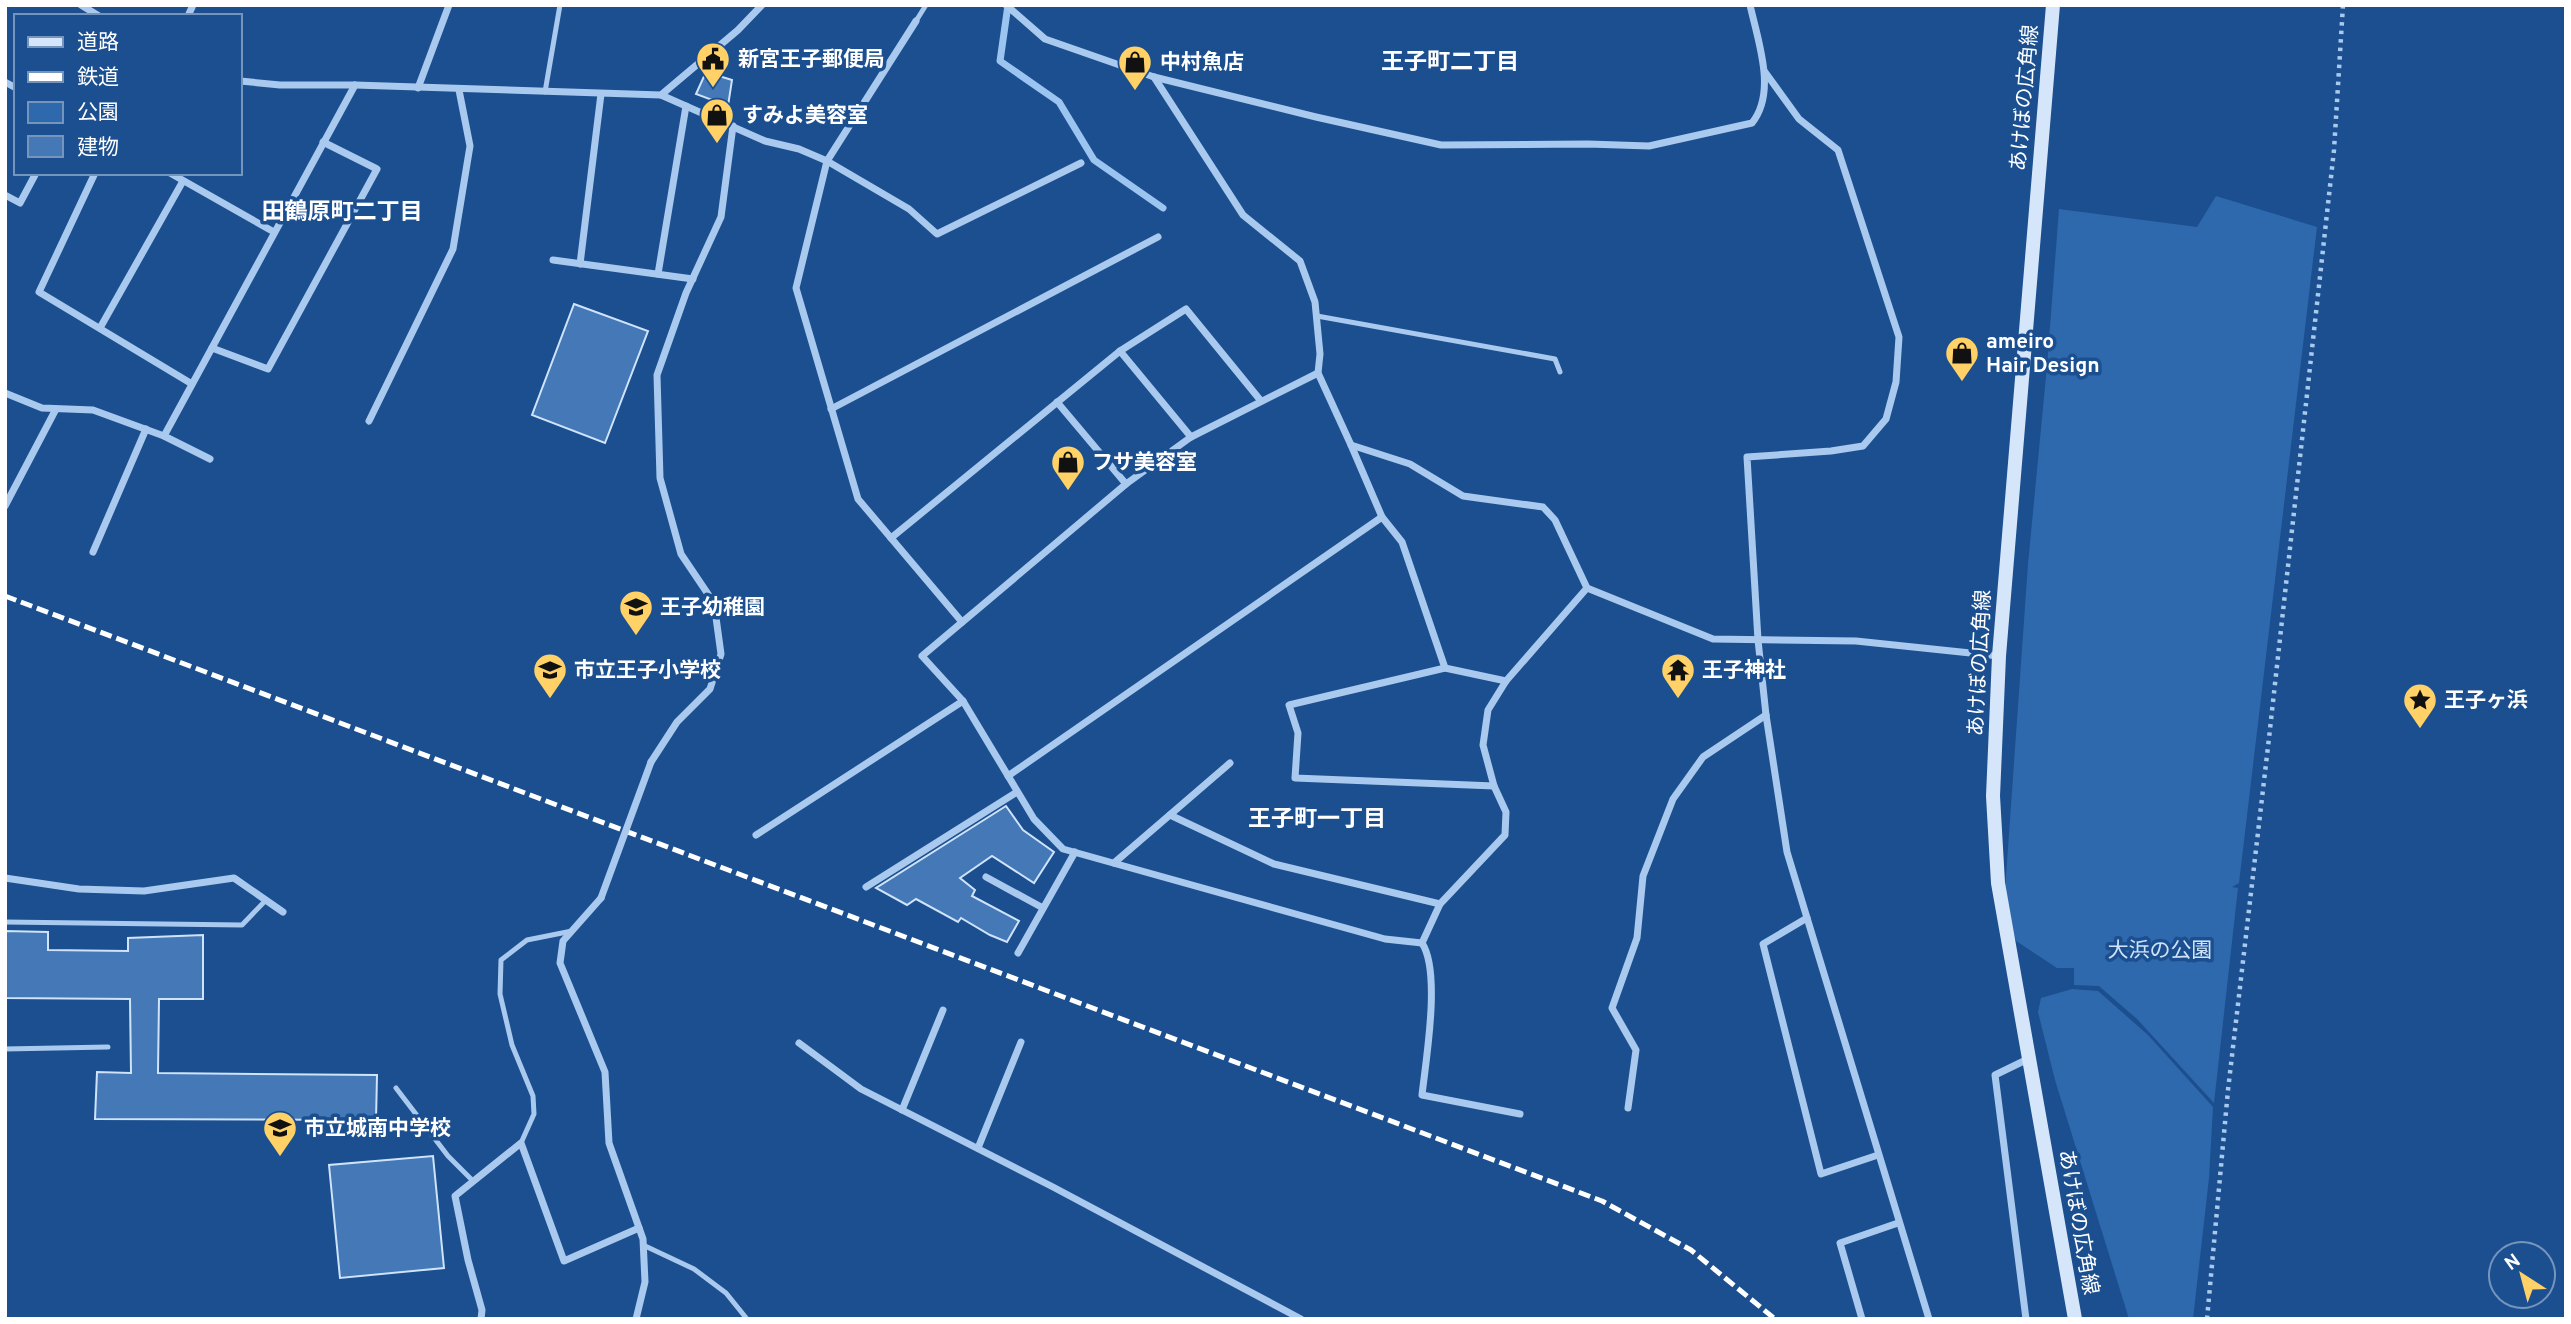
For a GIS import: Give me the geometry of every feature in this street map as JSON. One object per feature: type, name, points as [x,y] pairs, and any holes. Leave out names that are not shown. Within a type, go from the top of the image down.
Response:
[{"type":"main road","name":"あけぼの広角線","points":[[2053,5],[1999,656],[1993,796],[1998,883],[2075,1319]]},
{"type":"street","points":[[418,88],[449,5]]},
{"type":"street","points":[[661,95],[738,30],[762,5]]},
{"type":"street","points":[[1006,5],[1045,39],[1154,77],[1441,145],[1648,146],[1752,123],[1760,113],[1765,72],[1750,5]]},
{"type":"street","points":[[916,22],[827,161],[796,288],[858,499],[962,622]]},
{"type":"street","points":[[1765,72],[1799,119],[1838,150],[1899,337],[1896,382],[1886,419],[1863,446],[1747,457],[1758,640],[1766,715],[1787,852],[1929,1319]]},
{"type":"street","points":[[1154,77],[1244,215],[1300,261],[1315,302],[1320,354],[1318,373],[1382,517],[1402,542],[1446,668]]},
{"type":"street","points":[[242,81],[280,85],[661,95],[765,141],[799,149],[827,161],[909,209],[937,234],[1081,163]]},
{"type":"street","points":[[164,436],[355,85]]},
{"type":"street","points":[[369,421],[453,249],[470,146],[459,90]]},
{"type":"street","points":[[580,264],[601,94]]},
{"type":"street","points":[[658,274],[687,106]]},
{"type":"street","points":[[636,1319],[645,1282],[643,1245],[609,1143],[605,1072],[559,963],[563,941],[601,898],[651,762],[677,722],[710,689],[721,654],[714,603],[681,554],[660,478],[657,375],[664,350],[721,217],[733,126]]},
{"type":"street","points":[[212,348],[268,369],[377,169],[323,142]]},
{"type":"street","points":[[5,195],[20,203],[35,175]]},
{"type":"street","points":[[94,175],[39,292],[192,384]]},
{"type":"street","points":[[173,175],[274,232]]},
{"type":"street","points":[[100,328],[183,181]]},
{"type":"street","points":[[831,409],[1158,237]]},
{"type":"street","points":[[552,260],[693,279]]},
{"type":"street","points":[[891,538],[1120,351],[1185,309],[1261,401]]},
{"type":"street","points":[[1120,351],[1191,437]]},
{"type":"street","points":[[1318,373],[1191,437],[1126,484],[922,656],[963,701],[1034,819],[1063,849],[1385,939],[1422,943],[1429,953],[1431,1012],[1422,1095],[1520,1114]]},
{"type":"street","points":[[5,393],[42,408],[93,410],[164,436],[210,459]]},
{"type":"street","points":[[1058,402],[1126,484]]},
{"type":"street","points":[[5,506],[56,409]]},
{"type":"street","points":[[93,552],[146,429]]},
{"type":"street","points":[[1351,445],[1410,464],[1464,496],[1543,507],[1555,520],[1587,588],[1713,639],[1856,641],[1999,656]]},
{"type":"street","points":[[1007,776],[1382,517]]},
{"type":"street","points":[[1422,943],[1440,904],[1505,835],[1506,811],[1494,786],[1483,746],[1489,710],[1506,681],[1587,588]]},
{"type":"street","points":[[1494,786],[1295,778],[1298,733],[1289,705],[1446,668],[1506,681]]},
{"type":"street","points":[[756,835],[963,701]]},
{"type":"street","points":[[1628,1108],[1636,1050],[1612,1008],[1637,938],[1643,876],[1673,799],[1703,757],[1766,715]]},
{"type":"street","points":[[1114,863],[1230,763]]},
{"type":"street","points":[[866,887],[1017,792]]},
{"type":"street","points":[[1170,815],[1274,864],[1440,904]]},
{"type":"street","points":[[1018,953],[1075,852]]},
{"type":"street","points":[[986,877],[1044,908]]},
{"type":"street","points":[[5,878],[79,889],[144,891],[234,878],[283,912]]},
{"type":"street","points":[[1807,918],[1763,944],[1821,1174],[1878,1155]]},
{"type":"street","points":[[902,1110],[943,1010]]},
{"type":"street","points":[[978,1149],[1021,1042]]},
{"type":"street","points":[[799,1044],[861,1089],[1301,1319]]},
{"type":"street","points":[[2026,1319],[1995,1076],[2028,1059]]},
{"type":"street","points":[[481,1319],[482,1310],[455,1196],[521,1143],[564,1261],[639,1228]]},
{"type":"street","points":[[1862,1319],[1840,1243],[1898,1223]]},
{"type":"lane","points":[[545,92],[561,5]]},
{"type":"lane","points":[[916,22],[926,5]]},
{"type":"lane","points":[[1317,316],[1555,359],[1560,372]]},
{"type":"lane","points":[[5,922],[242,925],[266,900]]},
{"type":"lane","points":[[521,1143],[534,1114],[533,1096],[509,1032],[500,993],[500,960],[527,940],[572,931]]},
{"type":"lane","points":[[5,1049],[108,1047]]},
{"type":"lane","points":[[396,1088],[447,1156],[473,1181]]},
{"type":"lane","points":[[643,1245],[694,1269],[726,1293],[747,1319]]},
{"type":"path","points":[[2207,1319],[2228,1090],[2332,163],[2343,5]]},
{"type":"green space","name":"大浜の公園","points":[[2216,196],[2317,227],[2239,883],[2232,887],[2238,888],[2214,1103],[2137,1019],[2099,986],[2074,985],[2074,968],[2057,968],[2016,941],[2004,905],[2028,564],[2059,209],[2197,227]]},
{"type":"green space","points":[[2072,989],[2098,991],[2148,1035],[2213,1107],[2209,1178],[2193,1319],[2129,1319],[2055,1080],[2038,1012],[2041,998]]},
{"type":"building","points":[[706,72],[732,80],[728,106],[696,94]]},
{"type":"building","points":[[574,304],[648,331],[605,443],[532,415]]},
{"type":"building","points":[[1006,806],[1023,830],[1054,852],[1034,883],[992,856],[960,878],[975,890],[972,896],[1019,921],[1007,942],[961,918],[958,922],[916,899],[907,905],[876,888]]},
{"type":"building","points":[[5,931],[48,932],[48,950],[128,951],[128,938],[203,935],[203,999],[159,999],[158,1073],[377,1075],[376,1120],[95,1119],[97,1072],[131,1073],[130,999],[5,998]]},
{"type":"building","points":[[433,1156],[444,1268],[340,1278],[329,1165]]},
{"type":"waterway","points":[[1008,5],[1000,61],[1059,102],[1094,160],[1163,208]]},
{"type":"railway","points":[[5,596],[1602,1201],[1691,1250],[1775,1319]]},
{"type":"place","name":"新宮王子郵便局","points":[[713,89]]},
{"type":"place","name":"中村魚店","points":[[1135,92]]},
{"type":"place","name":"すみよ美容室","points":[[717,145]]},
{"type":"place","name":"ameiro Hair Design","points":[[1962,383]]},
{"type":"place","name":"フサ美容室","points":[[1068,492]]},
{"type":"place","name":"王子幼稚園","points":[[636,637]]},
{"type":"place","name":"市立王子小学校","points":[[550,700]]},
{"type":"place","name":"王子神社","points":[[1678,700]]},
{"type":"place","name":"王子ヶ浜","points":[[2420,730]]},
{"type":"place","name":"市立城南中学校","points":[[280,1158]]},
{"type":"district","name":"王子町二丁目","points":[[1450,61]]},
{"type":"district","name":"田鶴原町二丁目","points":[[342,211]]},
{"type":"district","name":"王子町一丁目","points":[[1317,818]]}]
